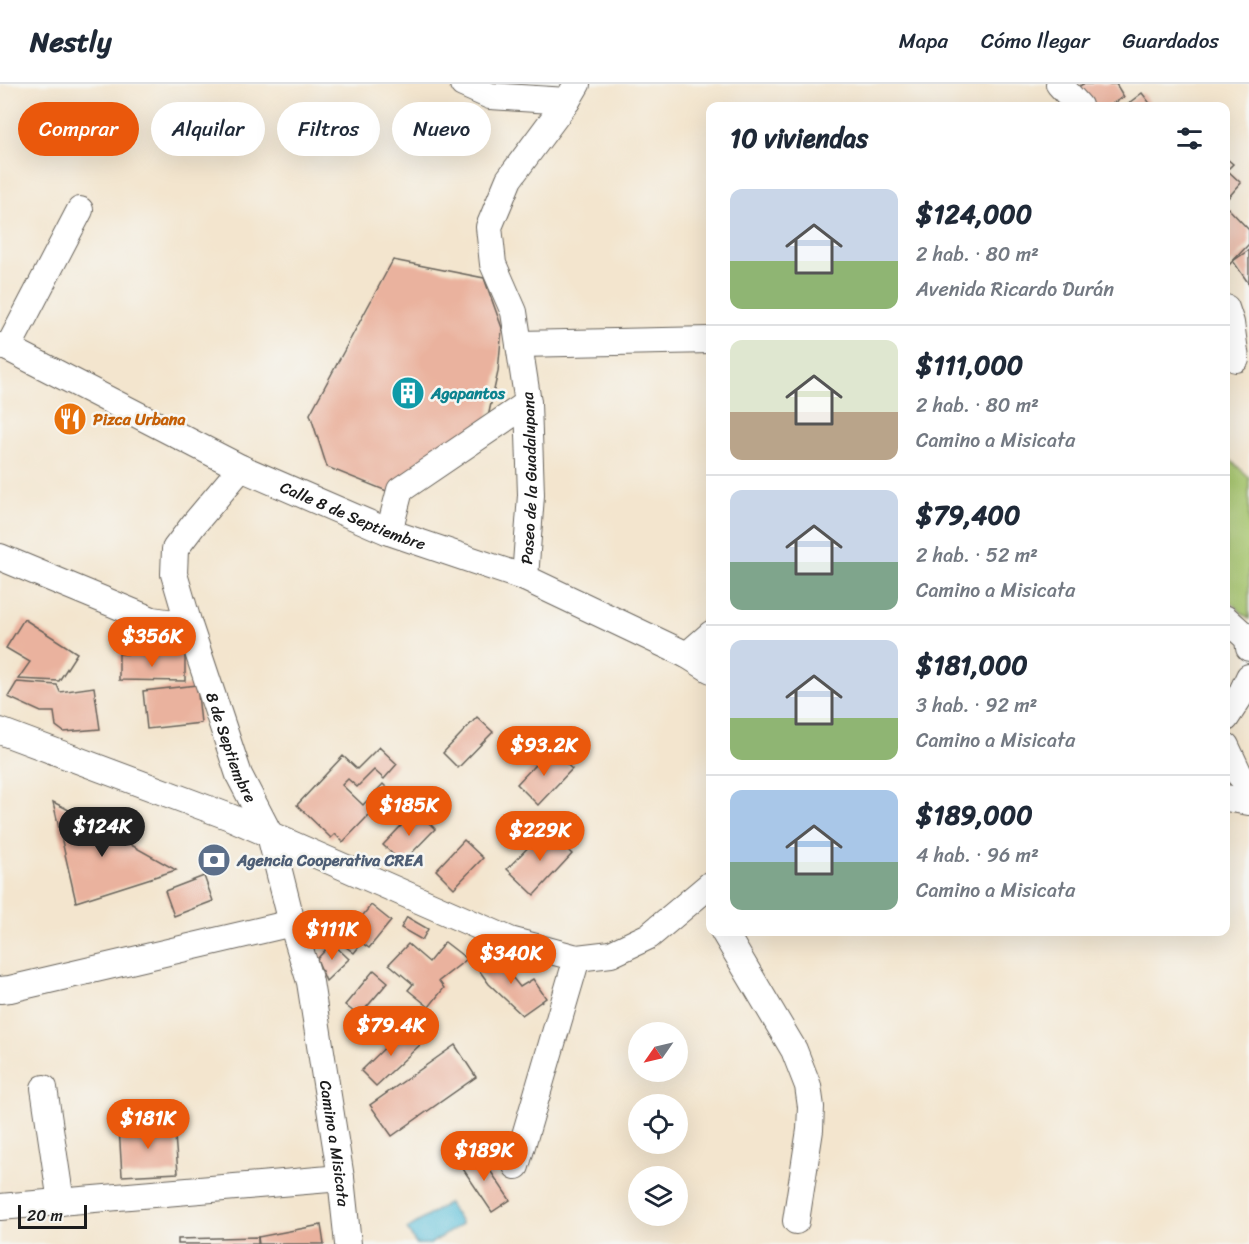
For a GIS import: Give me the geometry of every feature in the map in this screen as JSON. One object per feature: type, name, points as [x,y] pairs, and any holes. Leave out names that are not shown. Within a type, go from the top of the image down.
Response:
[{"type":"street","points":[[463,84],[490,96],[572,92]]},
{"type":"street","points":[[1059,84],[1075,102]]},
{"type":"street","name":"Paseo de la Guadalupana","points":[[525,578],[531,495],[528,403],[514,312],[493,264],[489,227],[509,179],[572,92]]},
{"type":"street","points":[[4,347],[80,210]]},
{"type":"street","points":[[1230,321],[1237,364]]},
{"type":"street","points":[[519,344],[706,340]]},
{"type":"street","name":"Calle 8 de Septiembre","points":[[4,347],[241,468],[390,532],[525,578],[687,655],[706,667]]},
{"type":"street","points":[[390,532],[400,490],[528,403]]},
{"type":"street","name":"8 de Septiembre","points":[[241,468],[175,549],[174,574],[239,775],[270,835]]},
{"type":"street","points":[[0,557],[152,621],[189,625]]},
{"type":"street","points":[[1230,623],[1248,639],[1249,648]]},
{"type":"street","points":[[687,655],[706,638]]},
{"type":"street","points":[[1230,712],[1249,677]]},
{"type":"street","points":[[0,731],[231,817],[510,940],[577,958],[611,954],[649,936],[706,896]]},
{"type":"street","points":[[1230,755],[1239,774],[1249,785]]},
{"type":"street","points":[[1230,799],[1249,802]]},
{"type":"street","name":"Camino a Misicata","points":[[270,835],[292,923],[310,982],[341,1178],[348,1244]]},
{"type":"street","points":[[0,990],[10,990],[292,923]]},
{"type":"street","points":[[726,936],[794,1050],[808,1086],[811,1107],[810,1130],[796,1221]]},
{"type":"street","points":[[516,1166],[577,958]]},
{"type":"street","points":[[44,1088],[60,1202]]},
{"type":"street","points":[[0,1207],[341,1178]]},
{"type":"green space","points":[[1230,460],[1249,477],[1249,619],[1230,602]]},
{"type":"water","points":[[448,1203],[462,1224],[430,1244],[416,1244],[407,1229]]},
{"type":"building","points":[[1083,84],[1116,84],[1124,97],[1115,102],[1088,102],[1078,87]]},
{"type":"building","points":[[1142,93],[1149,102],[1130,102]]},
{"type":"building","points":[[1230,173],[1241,183],[1230,195]]},
{"type":"building","points":[[1230,210],[1249,230],[1249,244],[1230,264]]},
{"type":"building","points":[[1249,250],[1249,284],[1233,261]]},
{"type":"building","name":"Agapantos","points":[[393,260],[484,278],[502,328],[498,372],[486,426],[394,494],[327,467],[310,414]]},
{"type":"building","points":[[24,619],[77,653],[59,681],[18,679],[30,662],[6,648]]},
{"type":"building","points":[[119,654],[185,655],[185,681],[119,680]]},
{"type":"building","points":[[17,682],[57,685],[60,692],[94,687],[100,729],[64,732],[56,726],[54,712],[41,712],[8,697]]},
{"type":"building","points":[[197,685],[201,723],[147,729],[143,691]]},
{"type":"building","points":[[477,717],[493,732],[458,768],[443,753]]},
{"type":"building","points":[[379,747],[397,764],[384,779],[374,770],[357,787],[348,779],[342,785],[363,805],[383,784],[391,792],[343,842],[335,834],[331,838],[297,805],[343,756],[357,769]]},
{"type":"building","points":[[550,749],[572,769],[538,805],[517,784]]},
{"type":"building","points":[[53,802],[65,808],[176,870],[76,902]]},
{"type":"building","points":[[416,810],[435,829],[402,863],[383,845]]},
{"type":"building","points":[[546,829],[572,854],[534,895],[507,869]]},
{"type":"building","points":[[464,840],[483,858],[454,888],[436,870]]},
{"type":"building","points":[[204,876],[213,901],[174,916],[165,891]]},
{"type":"building","points":[[371,905],[391,921],[369,948],[362,943],[354,953],[341,943]]},
{"type":"building","points":[[407,917],[428,929],[422,940],[401,928]]},
{"type":"building","points":[[445,942],[467,959],[439,981],[444,988],[429,1007],[408,990],[413,984],[389,964],[408,944],[429,962]]},
{"type":"building","points":[[332,943],[349,959],[326,981],[317,959]]},
{"type":"building","points":[[500,956],[518,964],[508,972],[520,987],[533,979],[546,998],[522,1015],[489,984],[476,966]]},
{"type":"building","points":[[374,970],[388,982],[359,1016],[345,1005]]},
{"type":"building","points":[[406,1027],[422,1043],[376,1086],[361,1071]]},
{"type":"building","points":[[455,1045],[476,1077],[392,1136],[370,1105]]},
{"type":"building","points":[[174,1123],[178,1173],[122,1176],[119,1127]]},
{"type":"building","points":[[477,1151],[510,1200],[492,1212],[459,1163]]},
{"type":"building","points":[[321,1225],[324,1244],[259,1244],[258,1237]]},
{"type":"building","points":[[258,1237],[258,1244],[178,1244],[178,1239]]},
{"type":"place","name":"Agapantos","points":[[408,393]]},
{"type":"place","name":"Pizca Urbana","points":[[70,419]]},
{"type":"place","name":"Agencia Cooperativa CREA","points":[[214,860]]}]
